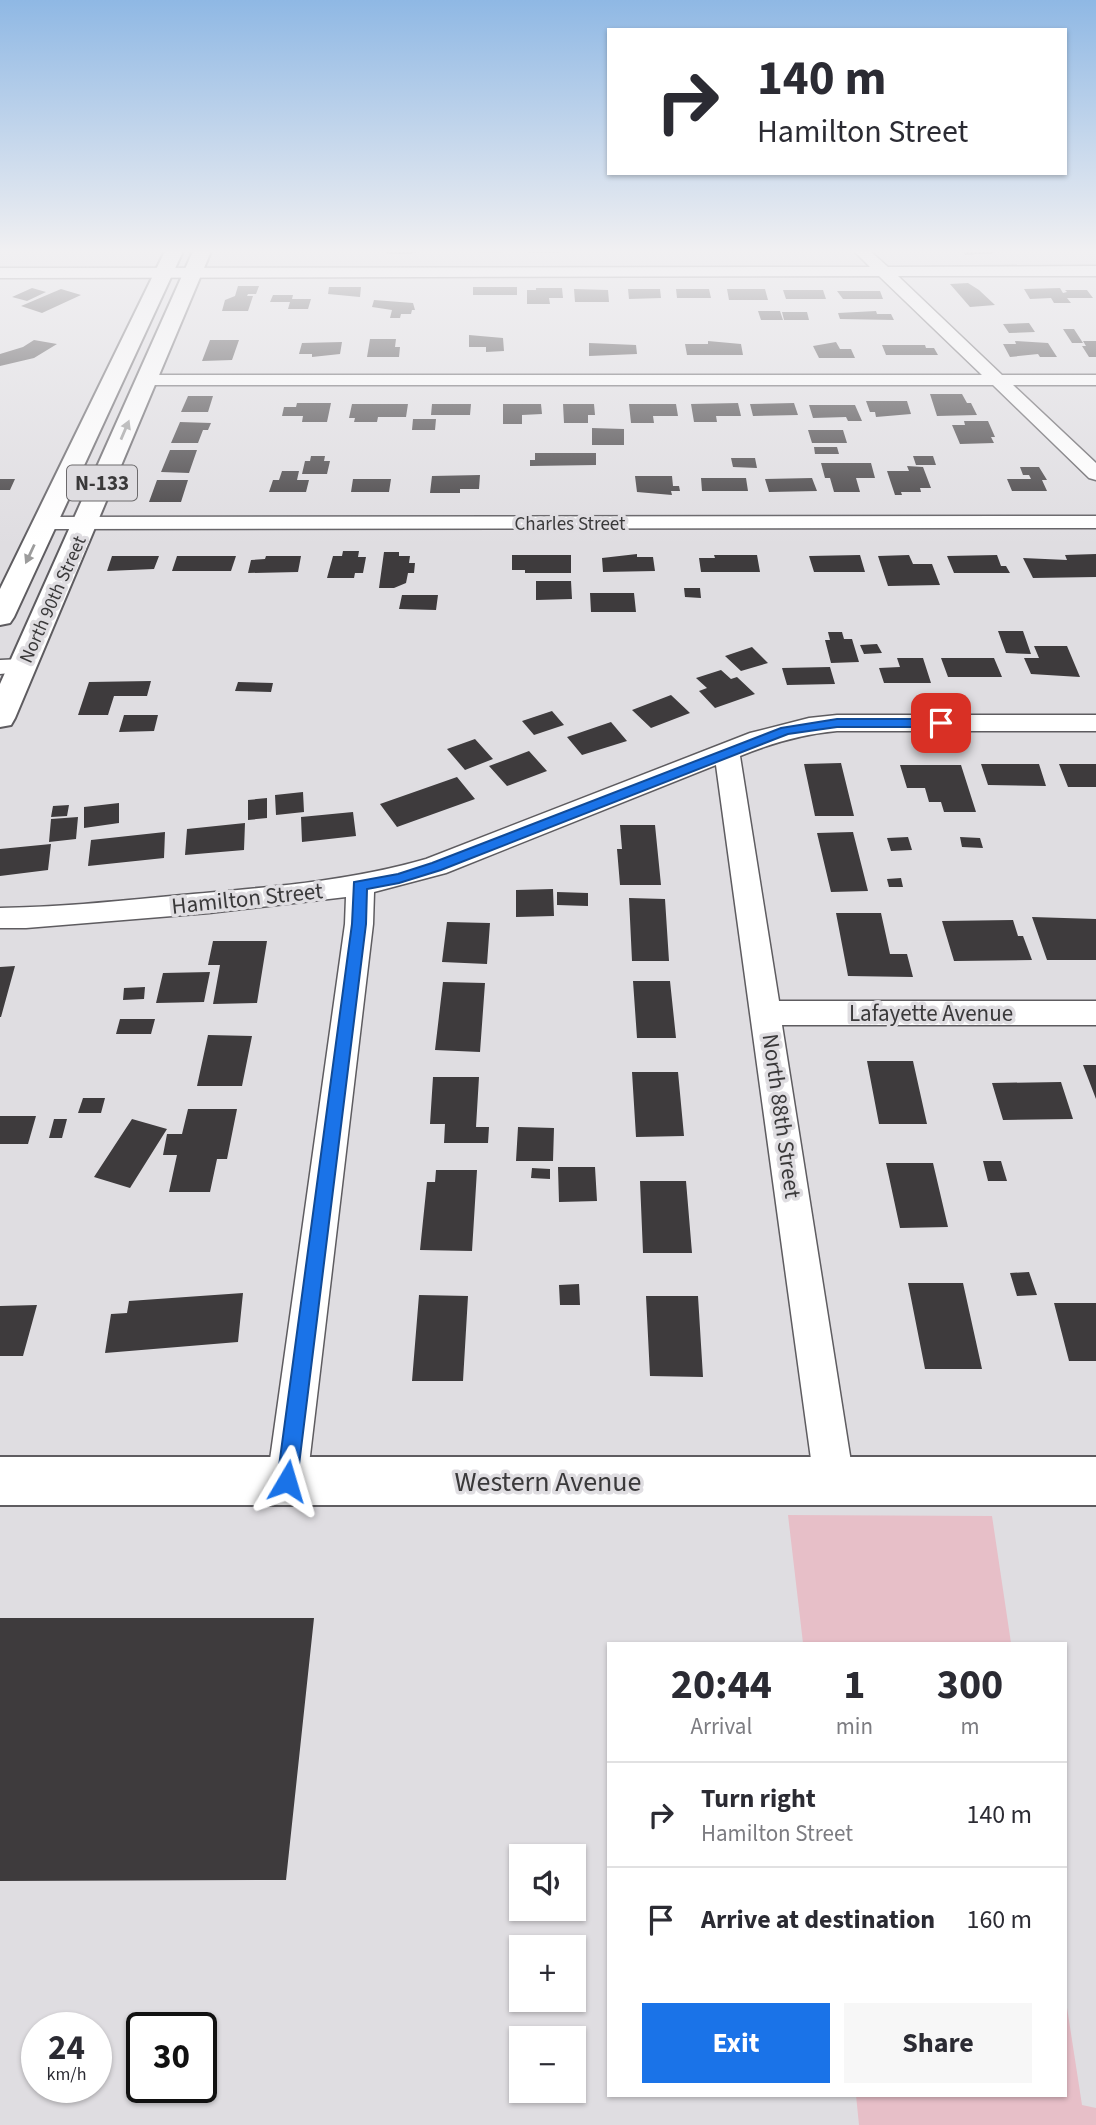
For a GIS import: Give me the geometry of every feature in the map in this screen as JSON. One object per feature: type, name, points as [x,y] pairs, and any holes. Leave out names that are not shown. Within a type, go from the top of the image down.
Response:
[{"type":"main road","name":"North 90th Street","points":[[0,617],[127,348]]},
{"type":"main road","name":"North 90th Street","points":[[0,718],[11,666],[85,524],[160,348]]},
{"type":"main road","name":"Western Avenue","points":[[0,1481],[1096,1481]]},
{"type":"street","points":[[965,348],[1096,474]]},
{"type":"street","points":[[146,380],[1096,380]]},
{"type":"street","name":"Charles Street","points":[[43,523],[1096,523]]},
{"type":"street","name":"Hamilton Street","points":[[0,918],[68,916],[325,891],[399,878],[785,731],[837,723],[1096,723]]},
{"type":"street","name":"North 88th Street","points":[[727,751],[834,1481]]},
{"type":"street","points":[[287,1481],[359,924],[359,885]]},
{"type":"street","name":"Lafayette Avenue","points":[[767,1013],[1096,1013]]},
{"type":"shaded area","points":[[788,1515],[992,1516],[1011,1642],[803,1642]]},
{"type":"shaded area","points":[[1067,2008],[1082,2105],[1096,2108],[1096,2125],[859,2125],[856,2097],[1067,2097]]},
{"type":"building","points":[[19,348],[50,348],[34,358],[0,366],[0,354]]},
{"type":"building","points":[[207,348],[236,348],[232,360],[202,361]]},
{"type":"building","points":[[301,348],[341,348],[340,354],[312,357],[312,354],[299,354]]},
{"type":"building","points":[[368,348],[400,348],[399,357],[367,357]]},
{"type":"building","points":[[486,348],[504,348],[504,351],[486,352]]},
{"type":"building","points":[[589,348],[636,348],[637,354],[589,356]]},
{"type":"building","points":[[686,348],[742,348],[743,355],[687,355]]},
{"type":"building","points":[[814,348],[851,349],[855,358],[819,358]]},
{"type":"building","points":[[883,348],[934,348],[938,355],[886,355]]},
{"type":"building","points":[[1005,348],[1051,348],[1057,357],[1040,357],[1038,354],[1010,357]]},
{"type":"building","points":[[1083,348],[1096,348],[1096,357],[1089,357]]},
{"type":"building","points":[[930,394],[962,394],[977,415],[937,416]]},
{"type":"building","points":[[188,396],[213,396],[208,412],[181,412]]},
{"type":"building","points":[[866,401],[907,401],[911,414],[876,417],[875,412],[870,412]]},
{"type":"building","points":[[297,403],[331,403],[327,422],[302,422],[303,416],[282,416],[284,407],[296,407]]},
{"type":"building","points":[[738,403],[741,416],[716,416],[717,422],[694,422],[691,404]]},
{"type":"building","points":[[794,403],[798,415],[753,416],[750,404]]},
{"type":"building","points":[[352,404],[408,404],[406,417],[378,417],[377,422],[354,422],[355,418],[349,418]]},
{"type":"building","points":[[432,404],[471,404],[470,415],[431,415]]},
{"type":"building","points":[[503,404],[541,404],[542,414],[522,415],[522,424],[503,424]]},
{"type":"building","points":[[563,404],[594,404],[595,415],[588,415],[588,423],[564,423]]},
{"type":"building","points":[[629,404],[676,404],[678,416],[653,416],[654,423],[631,423]]},
{"type":"building","points":[[809,405],[855,405],[862,421],[848,421],[846,417],[813,418]]},
{"type":"building","points":[[413,419],[436,419],[435,430],[412,430]]},
{"type":"building","points":[[964,421],[988,421],[995,437],[991,437],[994,443],[960,444],[952,425],[965,425]]},
{"type":"building","points":[[180,422],[211,423],[208,430],[203,430],[198,443],[171,443]]},
{"type":"building","points":[[592,428],[624,429],[624,445],[592,445]]},
{"type":"building","points":[[808,430],[843,430],[847,443],[812,443]]},
{"type":"building","points":[[814,447],[837,447],[839,454],[815,454]]},
{"type":"building","points":[[170,450],[197,450],[189,473],[161,472]]},
{"type":"building","points":[[535,453],[596,453],[596,465],[530,466],[530,460],[535,460]]},
{"type":"building","points":[[311,456],[325,456],[324,461],[330,461],[327,474],[302,474],[305,461],[310,461]]},
{"type":"building","points":[[913,456],[933,456],[936,465],[916,465]]},
{"type":"building","points":[[731,458],[755,458],[757,468],[733,467]]},
{"type":"building","points":[[821,463],[871,463],[875,478],[856,478],[860,492],[834,492],[830,478],[825,478]]},
{"type":"building","points":[[907,466],[923,467],[931,488],[895,495],[887,471],[909,471]]},
{"type":"building","points":[[1020,467],[1039,467],[1047,480],[1042,480],[1047,491],[1012,491],[1007,479],[1031,479],[1029,475],[1023,475]]},
{"type":"building","points":[[282,471],[299,471],[297,480],[309,480],[306,492],[269,492],[273,480],[279,480]]},
{"type":"building","points":[[480,475],[479,489],[460,489],[460,493],[430,493],[432,476]]},
{"type":"building","points":[[635,476],[672,476],[673,486],[679,486],[680,491],[671,491],[672,495],[637,492]]},
{"type":"building","points":[[701,478],[746,478],[748,491],[702,491]]},
{"type":"building","points":[[812,478],[817,491],[769,492],[765,479]]},
{"type":"building","points":[[0,479],[15,479],[10,490],[0,490]]},
{"type":"building","points":[[353,479],[391,479],[389,492],[351,492]]},
{"type":"building","points":[[157,480],[188,480],[181,502],[149,502]]},
{"type":"building","points":[[343,551],[359,551],[358,557],[366,557],[363,573],[355,573],[354,578],[327,578],[333,556],[342,556]]},
{"type":"building","points":[[384,552],[399,552],[399,556],[410,556],[409,563],[415,563],[414,573],[408,573],[406,583],[394,588],[379,588]]},
{"type":"building","points":[[637,554],[637,557],[653,557],[655,571],[603,572],[602,558]]},
{"type":"building","points":[[1096,554],[1096,577],[1033,578],[1023,558],[1067,560],[1065,555]]},
{"type":"building","points":[[512,555],[571,555],[571,573],[525,573],[525,570],[512,570]]},
{"type":"building","points":[[714,555],[757,555],[760,572],[701,572],[699,558],[715,558]]},
{"type":"building","points":[[860,555],[865,572],[814,572],[809,556]]},
{"type":"building","points":[[909,555],[913,564],[932,564],[940,585],[888,586],[878,556]]},
{"type":"building","points":[[997,555],[1001,566],[1006,566],[1010,573],[954,573],[947,556]]},
{"type":"building","points":[[112,556],[159,556],[154,569],[107,571]]},
{"type":"building","points":[[177,556],[236,556],[231,571],[172,571]]},
{"type":"building","points":[[266,556],[301,556],[298,572],[248,573],[251,560],[265,559]]},
{"type":"building","points":[[536,581],[571,581],[572,599],[536,600]]},
{"type":"building","points":[[684,588],[700,588],[701,598],[685,597]]},
{"type":"building","points":[[590,593],[634,593],[636,612],[591,612]]},
{"type":"building","points":[[402,595],[438,595],[436,610],[399,609]]},
{"type":"building","points":[[998,631],[1023,631],[1031,654],[1006,653]]},
{"type":"building","points":[[828,632],[842,632],[844,639],[852,639],[859,662],[831,663],[825,640],[830,640]]},
{"type":"building","points":[[877,644],[882,653],[864,654],[860,645]]},
{"type":"building","points":[[1034,646],[1067,646],[1080,677],[1031,674],[1024,658],[1039,658]]},
{"type":"building","points":[[752,647],[768,663],[741,671],[725,656]]},
{"type":"building","points":[[897,658],[923,658],[931,683],[884,683],[879,668],[900,667]]},
{"type":"building","points":[[941,658],[994,658],[1002,677],[948,677]]},
{"type":"building","points":[[830,667],[835,684],[787,685],[782,668]]},
{"type":"building","points":[[721,670],[731,679],[737,677],[755,694],[715,708],[699,691],[707,688],[696,678]]},
{"type":"building","points":[[151,681],[147,696],[114,696],[108,715],[78,715],[89,682]]},
{"type":"building","points":[[238,682],[273,683],[271,692],[235,691]]},
{"type":"building","points":[[671,695],[690,713],[651,728],[632,710]]},
{"type":"building","points":[[552,711],[564,725],[534,735],[522,721]]},
{"type":"building","points":[[124,715],[158,715],[154,731],[119,732]]},
{"type":"building","points":[[611,722],[627,741],[582,755],[567,737]]},
{"type":"building","points":[[475,739],[493,759],[465,770],[447,749]]},
{"type":"building","points":[[529,751],[547,771],[507,786],[489,766]]},
{"type":"building","points":[[841,763],[854,816],[815,816],[804,764]]},
{"type":"building","points":[[981,764],[1039,764],[1046,786],[988,785]]},
{"type":"building","points":[[1059,764],[1096,764],[1096,787],[1068,787]]},
{"type":"building","points":[[900,765],[961,765],[976,812],[944,812],[941,802],[929,802],[925,788],[907,788]]},
{"type":"building","points":[[457,777],[475,799],[397,827],[380,804]]},
{"type":"building","points":[[303,792],[304,812],[276,815],[275,795]]},
{"type":"building","points":[[267,798],[267,818],[248,820],[248,800]]},
{"type":"building","points":[[119,803],[119,823],[84,828],[84,807]]},
{"type":"building","points":[[69,805],[67,816],[51,817],[53,806]]},
{"type":"building","points":[[353,812],[356,836],[302,842],[301,817]]},
{"type":"building","points":[[78,817],[76,839],[49,842],[51,819]]},
{"type":"building","points":[[245,823],[244,850],[185,855],[187,829]]},
{"type":"building","points":[[620,825],[655,825],[661,885],[620,885],[617,849],[622,849]]},
{"type":"building","points":[[165,832],[164,858],[88,866],[91,840]]},
{"type":"building","points":[[853,832],[868,891],[831,892],[817,833]]},
{"type":"building","points":[[908,837],[912,850],[891,851],[887,838]]},
{"type":"building","points":[[960,837],[980,838],[983,848],[962,847]]},
{"type":"building","points":[[51,844],[48,870],[0,876],[0,849]]},
{"type":"building","points":[[901,878],[903,887],[889,887],[887,879]]},
{"type":"building","points":[[553,889],[554,916],[516,917],[516,890]]},
{"type":"building","points":[[557,892],[588,893],[588,906],[557,905]]},
{"type":"building","points":[[629,898],[665,899],[669,961],[632,961]]},
{"type":"building","points":[[836,913],[881,913],[890,954],[907,954],[913,977],[848,976]]},
{"type":"building","points":[[1032,917],[1096,919],[1096,960],[1047,960]]},
{"type":"building","points":[[1013,920],[1018,936],[1023,936],[1032,960],[954,961],[942,921]]},
{"type":"building","points":[[447,922],[490,923],[487,964],[442,962]]},
{"type":"building","points":[[213,941],[267,941],[257,1003],[213,1004],[220,965],[208,965]]},
{"type":"building","points":[[15,966],[1,1017],[0,1017],[0,967]]},
{"type":"building","points":[[210,972],[204,1002],[156,1003],[163,973]]},
{"type":"building","points":[[633,981],[670,981],[676,1038],[637,1038]]},
{"type":"building","points":[[443,982],[485,983],[480,1052],[435,1050]]},
{"type":"building","points":[[145,987],[144,999],[123,1000],[124,988]]},
{"type":"building","points":[[120,1019],[155,1019],[151,1034],[116,1034]]},
{"type":"building","points":[[208,1035],[252,1036],[242,1086],[197,1086]]},
{"type":"building","points":[[867,1061],[913,1061],[927,1124],[879,1124]]},
{"type":"building","points":[[1083,1065],[1096,1065],[1096,1099]]},
{"type":"building","points":[[632,1072],[678,1072],[684,1136],[636,1137]]},
{"type":"building","points":[[433,1077],[479,1077],[476,1127],[489,1127],[488,1143],[444,1143],[445,1124],[430,1124]]},
{"type":"building","points":[[1061,1082],[1073,1119],[1003,1120],[992,1083]]},
{"type":"building","points":[[83,1098],[105,1098],[101,1113],[78,1113]]},
{"type":"building","points":[[188,1109],[237,1109],[227,1159],[217,1159],[210,1192],[169,1192],[177,1155],[163,1155],[167,1134],[182,1134]]},
{"type":"building","points":[[0,1116],[36,1116],[28,1144],[0,1144]]},
{"type":"building","points":[[54,1119],[67,1119],[62,1138],[49,1138]]},
{"type":"building","points":[[132,1119],[167,1129],[130,1188],[94,1177]]},
{"type":"building","points":[[518,1127],[554,1128],[553,1161],[516,1161]]},
{"type":"building","points":[[983,1161],[1001,1161],[1007,1181],[988,1181]]},
{"type":"building","points":[[886,1163],[933,1163],[948,1227],[900,1228]]},
{"type":"building","points":[[558,1167],[595,1167],[597,1201],[559,1202]]},
{"type":"building","points":[[532,1168],[550,1169],[550,1179],[531,1178]]},
{"type":"building","points":[[436,1170],[477,1170],[472,1251],[420,1250],[427,1182],[435,1182]]},
{"type":"building","points":[[640,1181],[686,1181],[692,1253],[643,1253]]},
{"type":"building","points":[[1029,1272],[1037,1295],[1017,1296],[1010,1273]]},
{"type":"building","points":[[908,1283],[963,1283],[982,1369],[925,1369]]},
{"type":"building","points":[[579,1284],[580,1305],[560,1305],[559,1285]]},
{"type":"building","points":[[243,1293],[238,1342],[105,1353],[111,1314],[127,1313],[129,1301]]},
{"type":"building","points":[[419,1295],[468,1296],[463,1381],[412,1381]]},
{"type":"building","points":[[646,1296],[698,1296],[703,1377],[650,1376]]},
{"type":"building","points":[[1054,1303],[1096,1303],[1096,1361],[1069,1361]]},
{"type":"building","points":[[37,1305],[23,1356],[0,1356],[0,1306]]},
{"type":"building","points":[[0,1618],[314,1618],[286,1880],[0,1881]]},
{"type":"route","points":[[287,1481],[359,924],[359,885],[399,878],[436,866],[760,738],[785,731],[837,723],[941,723]]}]
